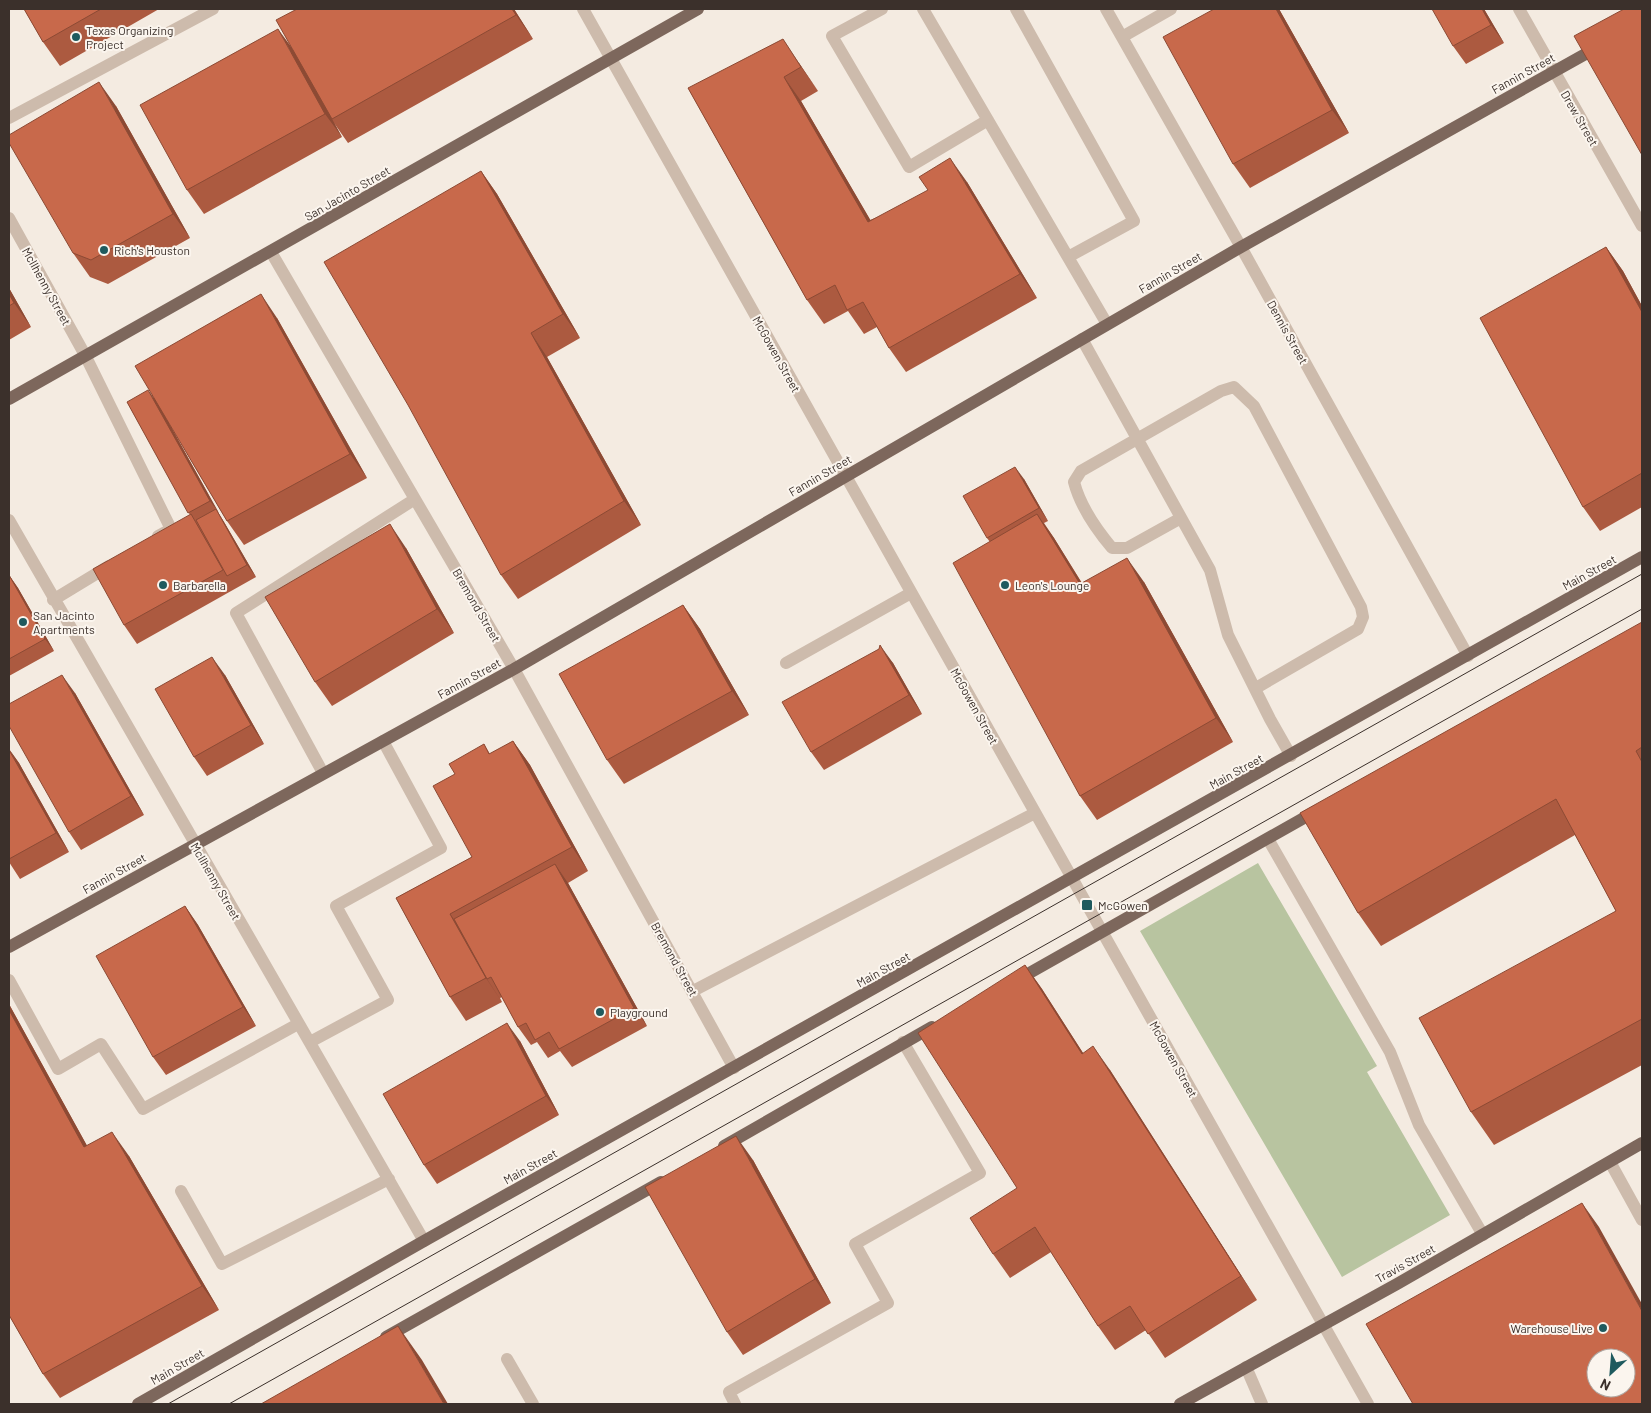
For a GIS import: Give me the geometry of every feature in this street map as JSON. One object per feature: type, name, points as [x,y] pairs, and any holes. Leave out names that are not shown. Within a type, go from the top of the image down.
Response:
[{"type":"main road","name":"San Jacinto Street","points":[[9,399],[85,354],[271,252],[698,9]]},
{"type":"main road","name":"Fannin Street","points":[[9,947],[514,669],[1241,246],[1610,41]]},
{"type":"main road","name":"Main Street","points":[[138,1404],[424,1241],[1642,558]]},
{"type":"main road","points":[[1005,987],[1328,804]]},
{"type":"main road","points":[[712,1153],[946,1019]]},
{"type":"main road","name":"Travis Street","points":[[1180,1404],[1642,1144]]},
{"type":"main road","points":[[379,1341],[670,1177]]},
{"type":"street","points":[[9,118],[213,9]]},
{"type":"street","name":"McGowen Street","points":[[583,9],[1368,1404]]},
{"type":"street","points":[[882,9],[832,36],[910,167],[988,120]]},
{"type":"street","points":[[923,9],[1108,324]]},
{"type":"street","points":[[1016,9],[1134,221],[1068,257]]},
{"type":"street","name":"Dennis Street","points":[[1106,9],[1241,246],[1468,656]]},
{"type":"street","points":[[1122,37],[1171,9]]},
{"type":"street","name":"Drew Street","points":[[1518,9],[1642,226]]},
{"type":"street","name":"McIlhenny Street","points":[[9,218],[85,354],[170,529],[147,543]]},
{"type":"street","name":"Bremond Street","points":[[271,252],[514,669],[734,1068]]},
{"type":"street","points":[[1082,339],[1210,570],[1228,635],[1270,719],[1291,756]]},
{"type":"street","points":[[1181,518],[1127,548],[1112,548],[1078,496],[1074,482],[1081,471],[1221,391],[1234,387],[1254,406],[1361,607],[1363,617],[1358,629],[1256,688]]},
{"type":"street","points":[[323,774],[236,612],[415,499]]},
{"type":"street","name":"McIlhenny Street","points":[[9,520],[424,1241]]},
{"type":"street","points":[[54,600],[123,558]]},
{"type":"street","points":[[786,663],[911,593]]},
{"type":"street","points":[[310,1042],[388,1000],[336,906],[441,848],[383,741]]},
{"type":"street","points":[[692,991],[1035,813]]},
{"type":"street","points":[[1268,838],[1390,1052],[1419,1125],[1483,1235]]},
{"type":"street","points":[[9,980],[58,1068],[101,1044],[143,1109],[298,1024]]},
{"type":"street","points":[[735,1404],[729,1392],[888,1303],[855,1244],[980,1173],[903,1042]]},
{"type":"street","points":[[1610,1162],[1642,1220]]},
{"type":"street","points":[[181,1191],[222,1264],[388,1179]]},
{"type":"street","points":[[507,1359],[533,1404]]},
{"type":"street","points":[[1246,1367],[1262,1404]]},
{"type":"green space","points":[[1258,863],[1377,1066],[1367,1072],[1450,1215],[1342,1277],[1140,931]]},
{"type":"building","points":[[24,9],[101,9],[43,42]]},
{"type":"building","points":[[297,9],[512,9],[516,15],[332,119],[276,20]]},
{"type":"building","points":[[1214,9],[1276,9],[1332,110],[1233,164],[1163,37]]},
{"type":"building","points":[[1432,9],[1482,9],[1491,25],[1453,46]]},
{"type":"building","points":[[1624,9],[1642,9],[1642,155],[1574,36]]},
{"type":"building","points":[[278,29],[325,114],[187,190],[140,105]]},
{"type":"building","points":[[783,39],[801,67],[784,77],[868,222],[928,190],[919,177],[950,158],[1020,274],[889,348],[863,302],[847,310],[835,285],[807,300],[688,88]]},
{"type":"building","points":[[99,82],[173,214],[91,260],[73,253],[9,143],[9,135]]},
{"type":"building","points":[[481,171],[563,314],[531,333],[624,501],[501,575],[408,405],[324,262]]},
{"type":"building","points":[[1606,247],[1642,312],[1642,473],[1583,507],[1480,318]]},
{"type":"building","points":[[9,294],[14,303],[9,306]]},
{"type":"building","points":[[261,294],[350,454],[227,521],[135,366]]},
{"type":"building","points":[[148,390],[210,501],[188,513],[127,402]]},
{"type":"building","points":[[1015,467],[1039,508],[987,538],[963,496]]},
{"type":"building","points":[[216,509],[247,565],[227,576],[196,520]]},
{"type":"building","points":[[191,514],[223,570],[124,625],[93,569]]},
{"type":"building","points":[[1037,514],[1080,584],[1127,558],[1216,718],[1080,796],[953,563]]},
{"type":"building","points":[[390,524],[437,609],[315,682],[265,597]]},
{"type":"building","name":"San Jacinto Apartments","points":[[9,575],[45,639],[9,659]]},
{"type":"building","points":[[683,605],[732,691],[607,760],[559,674]]},
{"type":"building","points":[[1642,622],[1642,747],[1636,751],[1642,762],[1642,1019],[1471,1112],[1419,1018],[1616,911],[1556,799],[1358,913],[1300,813]]},
{"type":"building","points":[[880,645],[909,695],[811,752],[782,702],[879,649]]},
{"type":"building","points":[[212,657],[251,725],[194,757],[155,689]]},
{"type":"building","points":[[62,675],[131,796],[69,832],[9,726],[9,704]]},
{"type":"building","points":[[513,741],[572,847],[450,914],[486,978],[450,997],[396,898],[472,857],[433,786],[455,774],[449,764],[484,744],[489,754]]},
{"type":"building","points":[[9,750],[56,833],[9,859]]},
{"type":"building","points":[[555,864],[634,1008],[559,1049],[549,1032],[535,1040],[526,1023],[518,1027],[491,977],[487,979],[454,919]]},
{"type":"building","points":[[185,906],[243,1007],[153,1057],[96,956]]},
{"type":"building","points":[[1025,965],[1082,1054],[1093,1046],[1241,1276],[1148,1334],[1130,1306],[1098,1326],[1035,1227],[993,1254],[970,1218],[1017,1188],[918,1033]]},
{"type":"building","points":[[9,1010],[84,1147],[112,1132],[202,1286],[43,1374],[9,1315]]},
{"type":"building","points":[[507,1023],[546,1096],[424,1165],[383,1094]]},
{"type":"building","points":[[736,1136],[815,1279],[727,1332],[645,1187]]},
{"type":"building","points":[[1582,1203],[1642,1311],[1642,1404],[1413,1404],[1366,1324]]},
{"type":"building","points":[[398,1326],[444,1404],[261,1404]]},
{"type":"tram line","points":[[168,1404],[1642,574]]},
{"type":"tram line","points":[[229,1404],[1642,609]]},
{"type":"place","name":"Texas Organizing Project","points":[[76,37]]},
{"type":"place","name":"Rich's Houston","points":[[104,250]]},
{"type":"place","name":"Barbarella","points":[[163,585]]},
{"type":"place","name":"Leon's Lounge","points":[[1005,585]]},
{"type":"place","name":"San Jacinto Apartments","points":[[23,622]]},
{"type":"place","name":"McGowen","points":[[1087,905]]},
{"type":"place","name":"Playground","points":[[600,1012]]},
{"type":"place","name":"Warehouse Live","points":[[1603,1328]]}]
